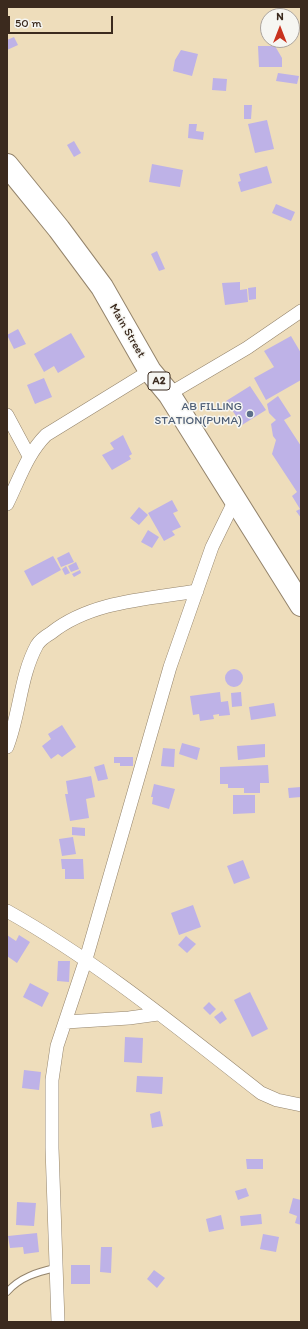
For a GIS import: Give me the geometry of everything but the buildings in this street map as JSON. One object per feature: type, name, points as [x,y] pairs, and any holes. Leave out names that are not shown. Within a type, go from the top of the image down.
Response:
[{"type":"highway","name":"Main Street","points":[[10,174],[59,229],[102,287],[150,370],[169,394],[301,606]]},
{"type":"street","points":[[169,394],[246,348],[301,311]]},
{"type":"street","points":[[7,504],[36,444],[46,435],[150,370]]},
{"type":"street","points":[[7,415],[29,456]]},
{"type":"street","points":[[58,1322],[52,1080],[57,1046],[86,959],[170,667],[198,591],[212,547],[236,500]]},
{"type":"street","points":[[7,746],[13,728],[26,673],[38,644],[46,636],[76,616],[122,602],[198,591]]},
{"type":"street","points":[[7,911],[86,959],[133,992],[158,1014],[261,1093],[277,1100],[301,1105]]},
{"type":"street","points":[[66,1022],[129,1018],[158,1014]]},
{"type":"lane","points":[[7,1292],[21,1279],[38,1272],[56,1268]]},
{"type":"place","name":"AB FILLING STATION(PUMA)","points":[[250,414]]}]
